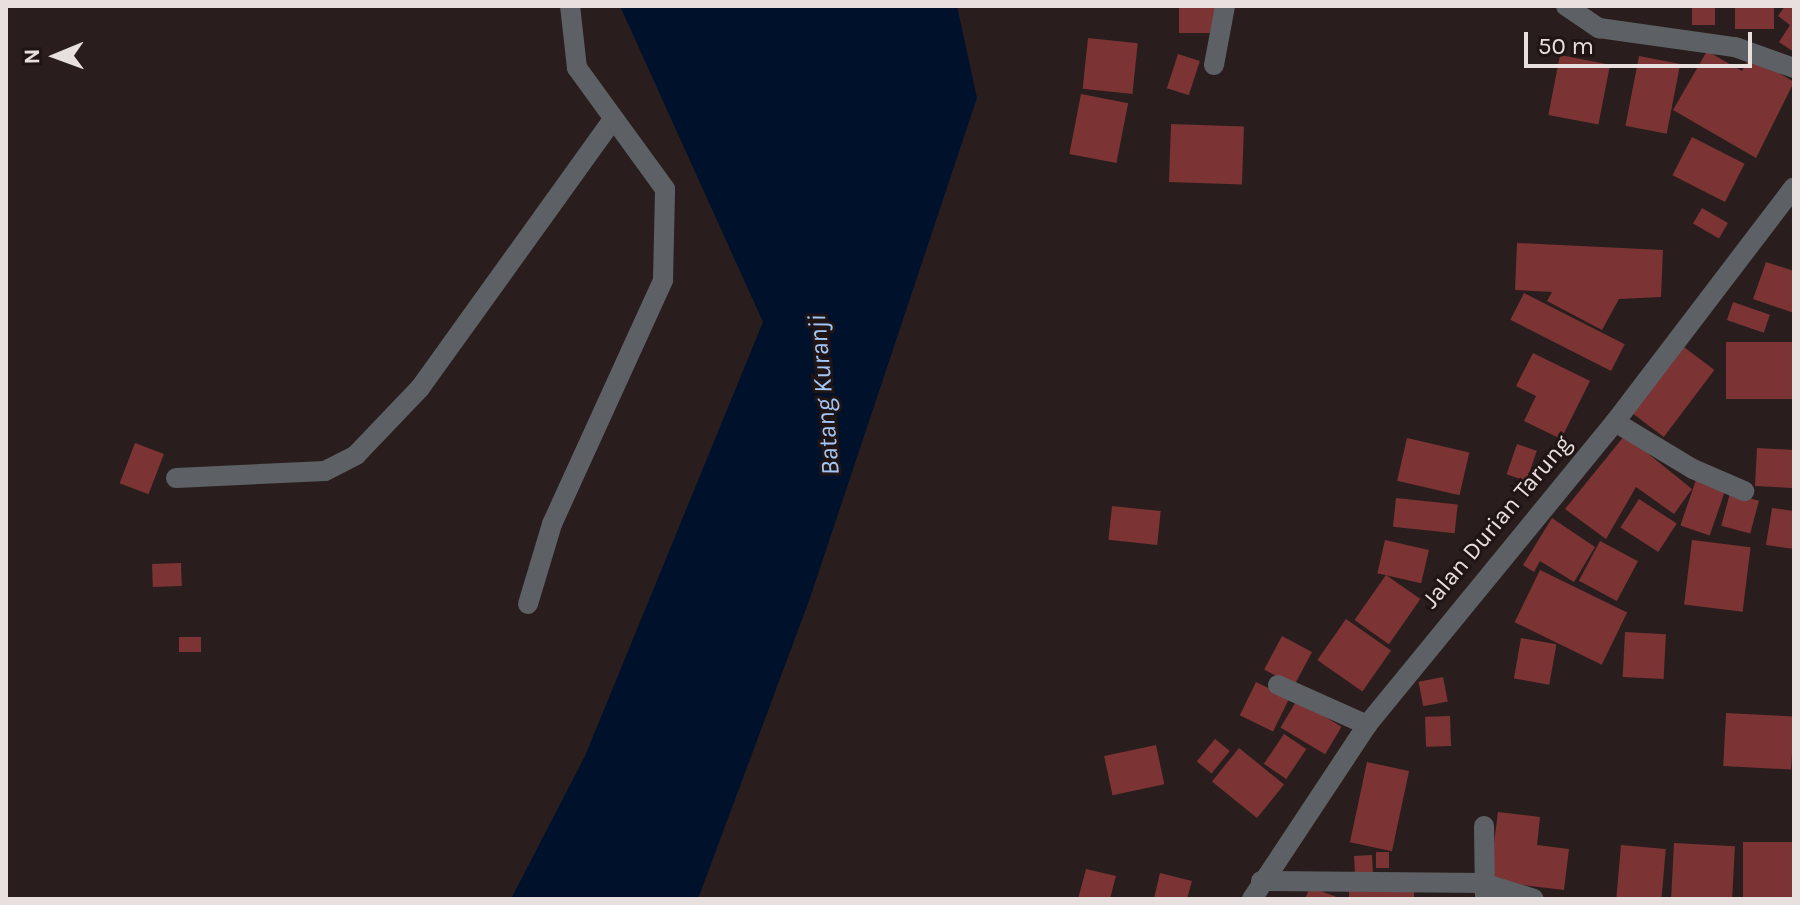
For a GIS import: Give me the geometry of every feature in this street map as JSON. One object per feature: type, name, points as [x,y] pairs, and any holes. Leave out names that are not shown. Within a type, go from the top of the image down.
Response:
[{"type":"street","points":[[528,604],[552,524],[663,280],[665,189],[577,68],[570,6]]},
{"type":"street","points":[[1214,65],[1225,6]]},
{"type":"street","points":[[1566,6],[1599,28],[1735,47],[1794,68]]},
{"type":"street","points":[[176,478],[325,471],[356,455],[420,388],[613,119]]},
{"type":"street","name":"Jalan Durian Tarung","points":[[1256,890],[1367,725],[1615,422],[1794,187]]},
{"type":"street","points":[[1615,422],[1693,469],[1744,491]]},
{"type":"street","points":[[1278,685],[1367,725]]},
{"type":"street","points":[[1484,826],[1484,891]]},
{"type":"street","points":[[1256,890],[1484,891],[1534,899]]},
{"type":"water","name":"Batang Kuranji","points":[[620,6],[957,6],[977,98],[810,598],[698,899],[511,899],[585,756],[763,322]]},
{"type":"building","points":[[1179,6],[1218,6],[1218,33],[1179,33]]},
{"type":"building","points":[[1692,6],[1715,6],[1715,25],[1692,25]]},
{"type":"building","points":[[1735,6],[1774,6],[1774,29],[1735,29]]},
{"type":"building","points":[[1785,6],[1794,6],[1794,52],[1779,42],[1790,25],[1778,16]]},
{"type":"building","points":[[1088,38],[1138,43],[1132,94],[1083,89]]},
{"type":"building","points":[[1707,51],[1742,71],[1750,56],[1794,82],[1756,158],[1673,110]]},
{"type":"building","points":[[1178,54],[1200,61],[1189,95],[1167,88]]},
{"type":"building","points":[[1560,55],[1610,65],[1598,125],[1548,115]]},
{"type":"building","points":[[1639,56],[1680,64],[1667,134],[1625,126]]},
{"type":"building","points":[[1081,94],[1128,103],[1116,163],[1069,154]]},
{"type":"building","points":[[1171,124],[1244,127],[1242,185],[1169,182]]},
{"type":"building","points":[[1692,137],[1745,164],[1725,202],[1672,175]]},
{"type":"building","points":[[1702,208],[1728,223],[1719,239],[1693,224]]},
{"type":"building","points":[[1517,243],[1663,250],[1661,297],[1619,299],[1602,330],[1547,301],[1552,292],[1515,290]]},
{"type":"building","points":[[1766,262],[1794,271],[1794,313],[1753,299]]},
{"type":"building","points":[[1524,293],[1625,344],[1611,371],[1510,320]]},
{"type":"building","points":[[1733,302],[1770,315],[1764,333],[1727,320]]},
{"type":"building","points":[[1726,342],[1794,342],[1794,399],[1726,399]]},
{"type":"building","points":[[1680,344],[1714,370],[1664,437],[1629,411]]},
{"type":"building","points":[[1533,353],[1590,381],[1561,439],[1524,421],[1536,396],[1516,386]]},
{"type":"building","points":[[1625,435],[1692,489],[1674,514],[1636,487],[1606,539],[1565,509]]},
{"type":"building","points":[[1407,438],[1469,452],[1459,495],[1397,481]]},
{"type":"building","points":[[135,443],[164,454],[149,494],[120,483]]},
{"type":"building","points":[[1517,444],[1537,451],[1526,481],[1507,474]]},
{"type":"building","points":[[1757,448],[1794,450],[1792,488],[1755,486]]},
{"type":"building","points":[[1696,480],[1725,490],[1710,535],[1680,525]]},
{"type":"building","points":[[1730,493],[1759,501],[1750,534],[1721,526]]},
{"type":"building","points":[[1396,498],[1458,504],[1455,533],[1393,527]]},
{"type":"building","points":[[1639,499],[1677,524],[1658,552],[1620,528]]},
{"type":"building","points":[[1112,506],[1161,511],[1157,545],[1108,540]]},
{"type":"building","points":[[1772,508],[1794,511],[1794,549],[1766,545]]},
{"type":"building","points":[[1552,518],[1595,547],[1574,582],[1540,561],[1534,572],[1523,565]]},
{"type":"building","points":[[1385,540],[1429,550],[1421,583],[1377,573]]},
{"type":"building","points":[[1692,540],[1751,547],[1743,612],[1684,605]]},
{"type":"building","points":[[1600,541],[1638,561],[1617,601],[1579,581]]},
{"type":"building","points":[[181,563],[182,586],[153,587],[152,564]]},
{"type":"building","points":[[1540,570],[1627,613],[1602,665],[1515,622]]},
{"type":"building","points":[[1386,575],[1420,599],[1389,644],[1354,620]]},
{"type":"building","points":[[1346,619],[1391,651],[1362,692],[1317,660]]},
{"type":"building","points":[[1625,632],[1666,634],[1664,679],[1623,677]]},
{"type":"building","points":[[1282,636],[1312,652],[1294,686],[1264,670]]},
{"type":"building","points":[[179,637],[201,637],[201,652],[179,652]]},
{"type":"building","points":[[1521,638],[1556,644],[1549,685],[1514,678]]},
{"type":"building","points":[[1443,677],[1448,702],[1423,706],[1418,682]]},
{"type":"building","points":[[1256,682],[1289,698],[1273,731],[1240,715]]},
{"type":"building","points":[[1297,700],[1342,727],[1325,754],[1281,727]]},
{"type":"building","points":[[1726,713],[1794,717],[1791,769],[1723,766]]},
{"type":"building","points":[[1450,716],[1451,746],[1426,747],[1425,717]]},
{"type":"building","points":[[1284,734],[1306,749],[1286,779],[1264,764]]},
{"type":"building","points":[[1215,739],[1230,751],[1212,773],[1197,762]]},
{"type":"building","points":[[1156,745],[1164,784],[1112,795],[1104,756]]},
{"type":"building","points":[[1239,748],[1284,785],[1257,818],[1212,781]]},
{"type":"building","points":[[1367,762],[1409,771],[1392,851],[1350,842]]},
{"type":"building","points":[[1498,812],[1540,817],[1537,845],[1569,849],[1564,890],[1489,881]]},
{"type":"building","points":[[1743,842],[1794,842],[1794,899],[1743,899]]},
{"type":"building","points":[[1674,843],[1735,846],[1732,899],[1671,899]]},
{"type":"building","points":[[1621,845],[1666,849],[1661,899],[1616,899]]},
{"type":"building","points":[[1376,852],[1389,852],[1389,868],[1376,868]]},
{"type":"building","points":[[1372,855],[1373,876],[1355,877],[1354,856]]},
{"type":"building","points":[[1086,869],[1116,876],[1110,899],[1078,899]]},
{"type":"building","points":[[1160,873],[1192,881],[1187,899],[1154,898]]},
{"type":"building","points":[[1310,887],[1342,899],[1305,899]]},
{"type":"building","points":[[1349,887],[1414,887],[1414,899],[1349,899]]}]
